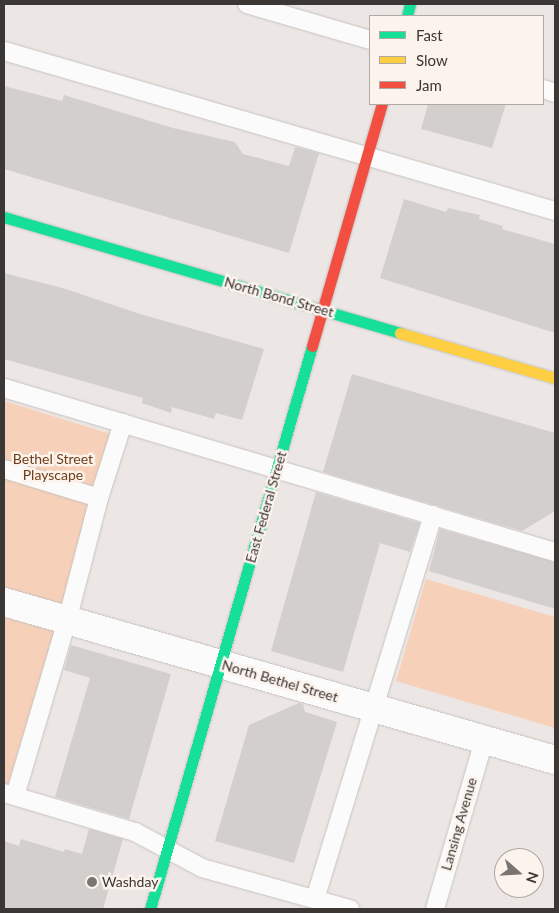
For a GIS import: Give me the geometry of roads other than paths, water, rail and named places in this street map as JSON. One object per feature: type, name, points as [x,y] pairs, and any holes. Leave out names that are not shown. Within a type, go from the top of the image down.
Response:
[{"type":"street","name":"East Federal Street","points":[[150,909],[382,105]]},
{"type":"street","name":"North Bond Street","points":[[4,217],[555,378]]},
{"type":"street","name":"North Bethel Street","points":[[4,602],[555,760]]},
{"type":"lane","points":[[247,4],[369,40]]},
{"type":"lane","points":[[4,51],[555,211]]},
{"type":"lane","points":[[4,388],[555,552]]},
{"type":"lane","points":[[123,423],[99,498],[67,621],[9,795],[135,832],[168,848],[202,868],[350,909]]},
{"type":"lane","points":[[4,469],[99,498]]},
{"type":"lane","points":[[315,899],[433,515]]},
{"type":"lane","name":"Lansing Avenue","points":[[435,909],[484,740]]},
{"type":"place","name":"Washday","points":[[92,882]]},
{"type":"park label","name":"Bethel Street Playscape","points":[[53,468]]}]
